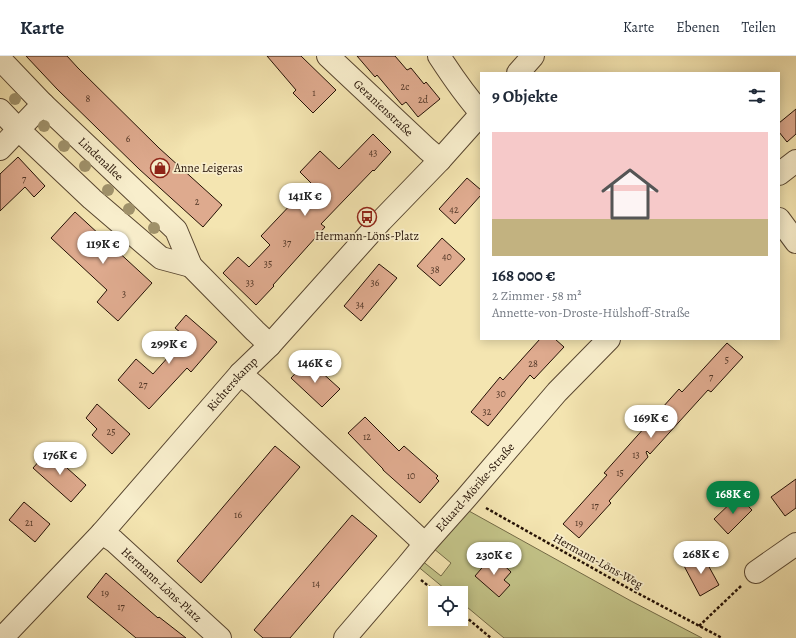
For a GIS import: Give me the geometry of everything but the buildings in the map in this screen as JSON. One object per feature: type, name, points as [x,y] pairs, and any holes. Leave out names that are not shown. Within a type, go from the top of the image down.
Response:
[{"type":"street","name":"Geranienstraße","points":[[328,56],[421,144],[440,160]]},
{"type":"street","points":[[439,56],[471,102],[480,112]]},
{"type":"street","points":[[519,72],[533,56]]},
{"type":"street","name":"Lindenallee","points":[[0,59],[43,104],[176,230],[191,266],[270,345]]},
{"type":"street","points":[[0,149],[43,104]]},
{"type":"street","points":[[0,110],[92,199],[161,258],[191,266]]},
{"type":"street","name":"Richterskamp","points":[[2,638],[102,533],[240,374],[270,345],[380,221],[440,160],[480,114]]},
{"type":"street","points":[[780,173],[796,161]]},
{"type":"street","points":[[780,220],[796,242]]},
{"type":"street","name":"Eduard-Mörike-Straße","points":[[345,638],[558,392],[608,340]]},
{"type":"street","points":[[240,374],[261,391],[425,544]]},
{"type":"street","name":"Hermann-Löns-Platz","points":[[102,533],[114,541],[220,638]]},
{"type":"street","points":[[756,572],[796,544]]},
{"type":"path","name":"Hermann-Löns-Weg","points":[[466,498],[628,588],[722,638]]},
{"type":"path","points":[[699,626],[756,572]]},
{"type":"path","points":[[468,619],[491,638]]},
{"type":"green space","points":[[469,511],[631,601],[702,638],[504,638],[468,608],[468,586],[442,586],[416,565],[421,560],[441,576],[451,563],[433,548]]},
{"type":"place","name":"Anne Leigeras","points":[[160,168]]},
{"type":"place","name":"Hermann-Löns-Platz","points":[[367,217]]}]
